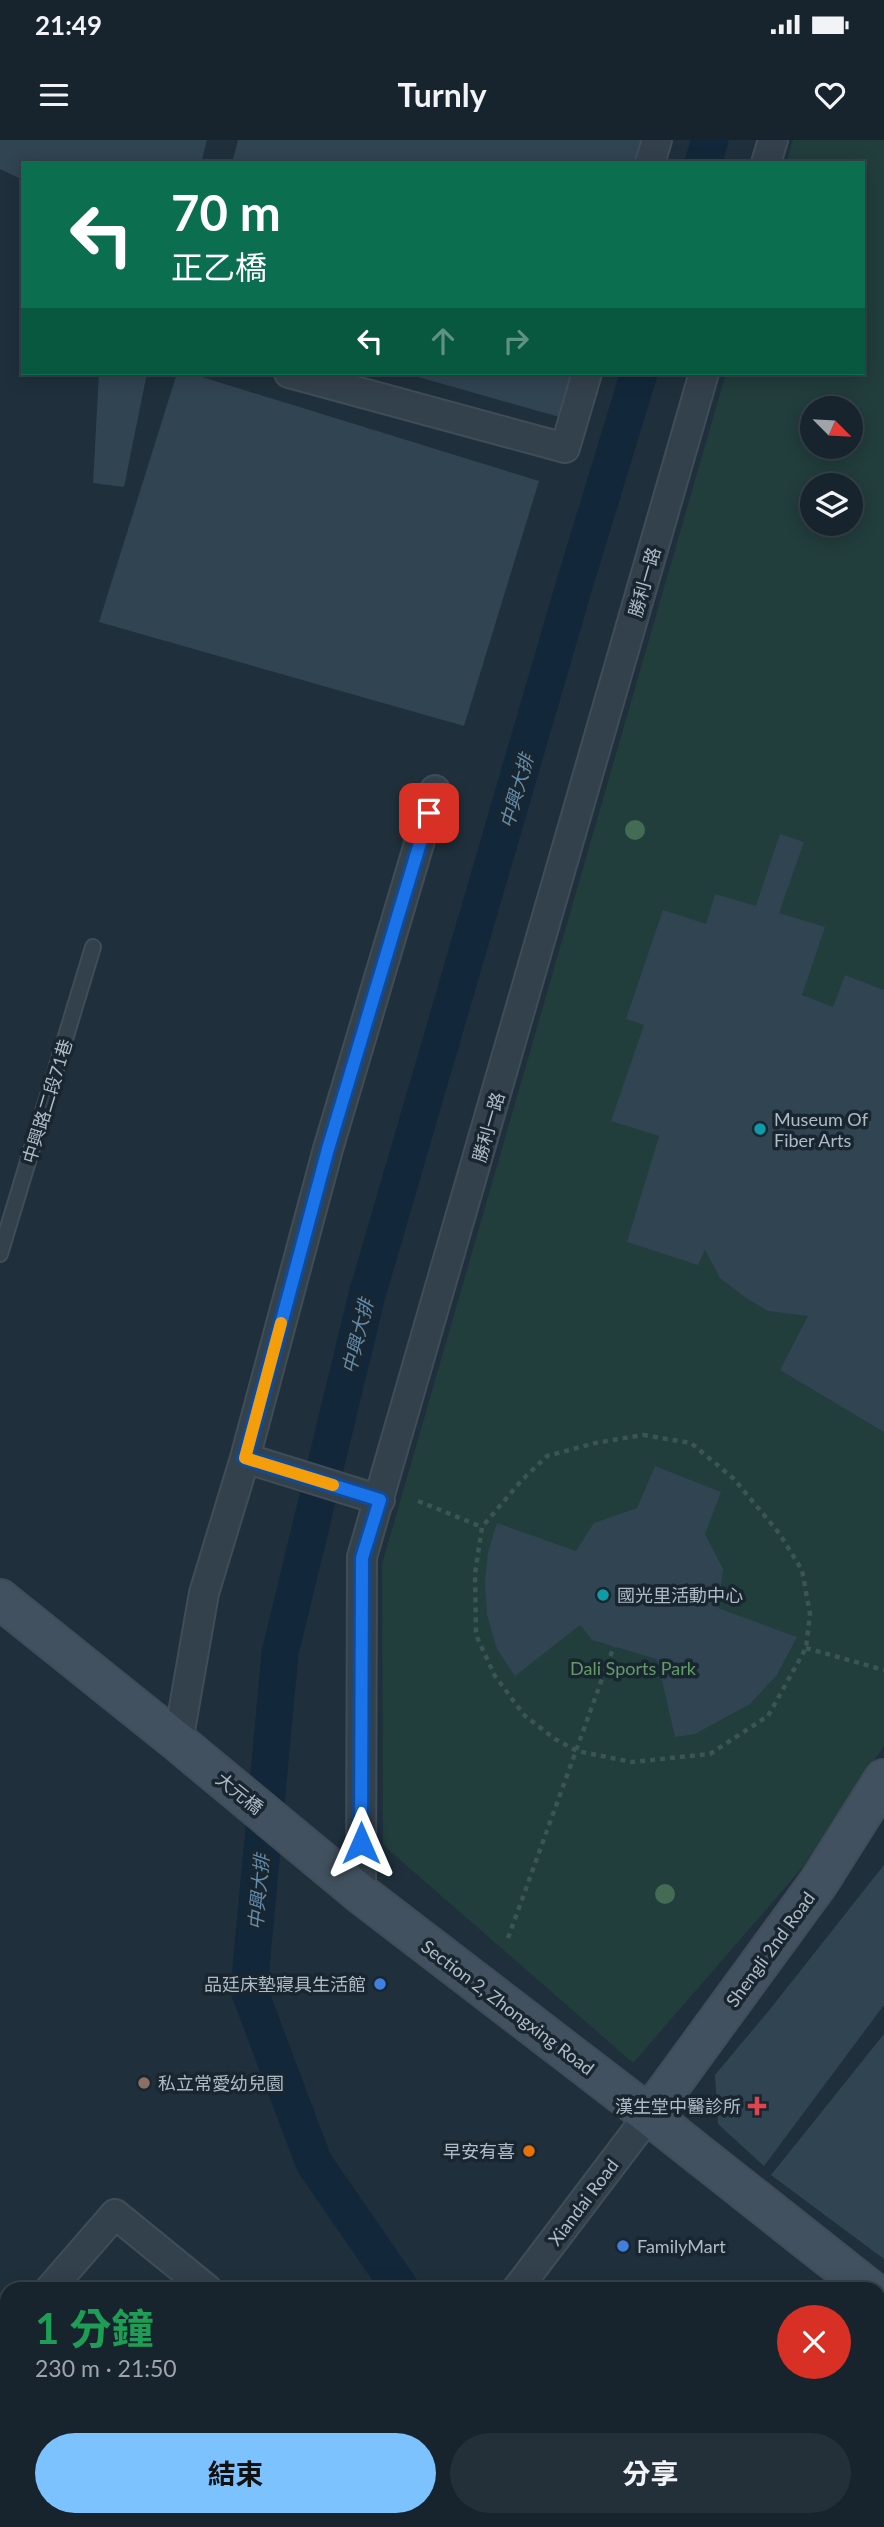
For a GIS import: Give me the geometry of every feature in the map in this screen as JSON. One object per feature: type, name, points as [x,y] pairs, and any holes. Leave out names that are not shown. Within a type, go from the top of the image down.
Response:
[{"type":"street","points":[[651,161],[657,140]]},
{"type":"street","points":[[767,161],[773,140]]},
{"type":"street","points":[[296,375],[565,448],[586,375]]},
{"type":"street","name":"勝利一路","points":[[361,1894],[362,1558],[703,375]]},
{"type":"street","points":[[188,1751],[204,1593],[245,1458],[328,1149],[435,790]]},
{"type":"street","points":[[245,1458],[380,1500]]},
{"type":"street","points":[[0,1599],[188,1751]]},
{"type":"street","name":"大元橋","points":[[188,1751],[281,1827]]},
{"type":"street","name":"Shengli 2nd Road","points":[[649,2115],[819,1882],[884,1779]]},
{"type":"street","name":"Section 2, Zhongxing Road","points":[[281,1827],[361,1894],[649,2115],[860,2282]]},
{"type":"street","name":"Xiandai Road","points":[[522,2282],[649,2115]]},
{"type":"street","points":[[56,2282],[115,2214],[198,2282]]},
{"type":"lane","name":"中興路二段71巷","points":[[0,1254],[93,947]]},
{"type":"path","points":[[643,1435],[691,1444],[734,1479],[779,1534],[802,1570],[810,1615],[806,1648],[768,1716],[710,1754],[632,1762],[577,1751],[555,1739],[524,1715],[495,1676],[476,1635],[475,1574],[482,1527],[521,1481],[547,1456],[595,1443],[643,1435]]},
{"type":"path","points":[[418,1501],[482,1527]]},
{"type":"path","points":[[508,1938],[614,1646]]},
{"type":"path","points":[[806,1648],[884,1670]]},
{"type":"green space","name":"Dali Sports Park","points":[[793,140],[884,140],[884,1746],[803,1867],[633,2063],[383,1845],[382,1564],[725,375],[865,375],[865,161],[787,161]]},
{"type":"building","points":[[0,140],[207,140],[202,161],[21,161],[21,179],[0,169]]},
{"type":"building","points":[[238,140],[644,140],[638,161],[233,161]]},
{"type":"building","points":[[99,375],[147,375],[124,487],[93,483]]},
{"type":"building","points":[[176,375],[195,375],[539,481],[464,726],[99,622]]},
{"type":"building","points":[[411,375],[576,375],[563,418]]},
{"type":"building","name":"Museum Of Fiber Arts","points":[[780,834],[804,842],[779,913],[825,927],[802,995],[833,1007],[845,975],[884,990],[884,1432],[780,1370],[808,1316],[768,1311],[746,1298],[720,1278],[705,1250],[698,1265],[627,1242],[659,1136],[611,1121],[644,1025],[626,1019],[663,910],[706,924],[715,894],[756,906]]},
{"type":"building","name":"國光里活動中心","points":[[655,1466],[721,1492],[705,1534],[723,1569],[718,1608],[797,1637],[777,1675],[750,1704],[695,1734],[675,1737],[657,1659],[592,1640],[580,1625],[515,1676],[497,1649],[487,1615],[485,1581],[488,1552],[497,1523],[576,1551],[594,1523],[637,1508]]},
{"type":"building","points":[[884,1865],[884,2005],[764,2166],[718,2124],[715,2075]]},
{"type":"building","points":[[884,2034],[884,2259],[771,2175]]},
{"type":"waterway","name":"中興大排","points":[[704,161],[710,140]]},
{"type":"waterway","name":"中興大排","points":[[396,2282],[314,2163],[249,1990],[280,1653],[367,1295],[638,375]]},
{"type":"slow traffic","points":[[281,1323],[245,1458],[333,1485]]},
{"type":"place","name":"Museum Of Fiber Arts","points":[[760,1129]]},
{"type":"place","name":"國光里活動中心","points":[[603,1595]]},
{"type":"place","name":"品廷床墊寢具生活館","points":[[380,1984]]},
{"type":"place","name":"私立常愛幼兒園","points":[[144,2083]]},
{"type":"place","name":"漢生堂中醫診所","points":[[757,2106]]},
{"type":"place","name":"早安有喜","points":[[529,2151]]},
{"type":"place","name":"FamilyMart","points":[[623,2246]]},
{"type":"route","points":[[361,1843],[362,1558],[380,1500],[245,1458],[328,1149],[429,813]]}]
